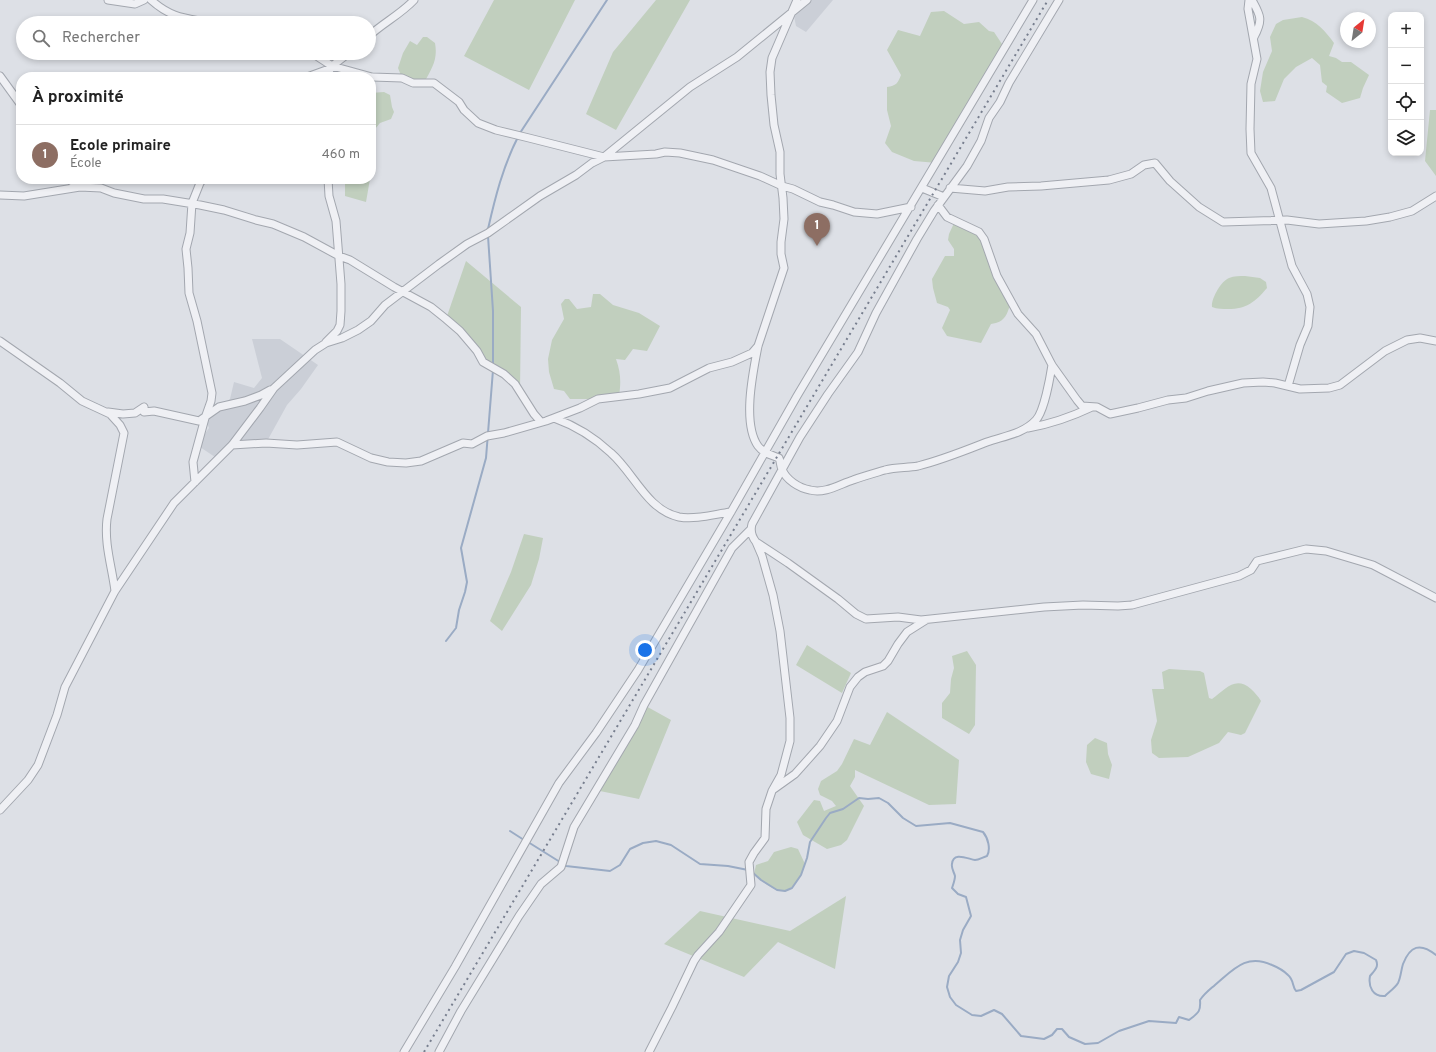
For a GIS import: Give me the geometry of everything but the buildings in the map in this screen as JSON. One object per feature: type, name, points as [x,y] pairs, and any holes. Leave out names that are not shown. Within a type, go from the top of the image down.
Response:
[{"type":"street","points":[[108,0],[135,4],[144,0]]},
{"type":"street","points":[[151,0],[160,8],[178,16]]},
{"type":"street","points":[[376,30],[407,8],[414,0]]},
{"type":"street","points":[[798,0],[772,58],[770,72],[770,95],[774,125],[780,152],[780,174],[784,213],[781,254],[784,268],[758,346],[750,402],[750,424],[758,446],[765,452],[779,458],[781,469],[786,476],[798,486],[810,491],[823,490],[887,470],[917,466],[990,441],[1004,438],[1026,428],[1036,420],[1040,414],[1052,365]]},
{"type":"street","points":[[326,343],[342,338],[372,321],[385,305],[467,244],[488,232],[540,196],[576,175],[592,162],[604,157],[690,87],[736,57],[807,0]]},
{"type":"street","points":[[404,1052],[410,1039],[455,967],[559,783],[596,733],[638,670],[765,452],[911,207],[980,86],[1033,0]]},
{"type":"street","points":[[439,1052],[461,1011],[519,916],[541,884],[561,867],[574,827],[635,725],[647,699],[732,548],[751,529],[781,469],[820,406],[858,352],[876,313],[917,238],[938,205],[967,166],[981,141],[989,118],[1000,102],[1009,82],[1059,0]]},
{"type":"street","points":[[1249,0],[1248,9],[1257,59],[1251,84],[1251,153],[1271,188],[1292,266],[1307,294],[1310,307],[1308,326],[1300,345],[1288,386]]},
{"type":"street","points":[[1252,0],[1260,20],[1260,26],[1254,37]]},
{"type":"street","points":[[321,60],[331,68],[349,72]]},
{"type":"street","points":[[320,72],[331,68],[341,60]]},
{"type":"street","points":[[329,72],[331,68]]},
{"type":"street","points":[[0,76],[16,98]]},
{"type":"street","points":[[376,77],[402,78],[413,83],[434,83],[459,102],[464,110],[478,123],[504,132],[604,157],[656,154],[665,152],[680,153],[713,160],[734,167],[793,189],[820,202],[854,212],[877,214],[911,207]]},
{"type":"street","points":[[950,188],[985,191],[1008,187],[1042,186],[1110,180],[1132,174],[1144,165],[1155,163],[1170,181],[1199,208],[1224,222],[1287,220],[1319,224],[1366,221],[1390,217],[1412,211],[1436,196]]},
{"type":"street","points":[[76,184],[80,187]]},
{"type":"street","points":[[195,482],[193,462],[212,393],[197,321],[189,293],[186,249],[190,232],[192,204],[200,184]]},
{"type":"street","points":[[0,810],[28,780],[36,769],[57,715],[65,687],[115,591],[166,514],[174,503],[232,445],[274,388],[315,350],[326,343],[337,331],[340,325],[341,284],[336,222],[329,196],[328,184]]},
{"type":"street","points":[[0,195],[24,196],[80,187],[101,188],[114,193],[144,199],[163,199],[224,210],[273,224],[304,237],[339,256],[350,260],[402,292],[431,307],[460,330],[477,351],[483,362],[504,374],[515,384],[534,414],[541,422]]},
{"type":"street","points":[[922,188],[944,197]]},
{"type":"street","points":[[938,205],[947,217],[979,232],[984,239],[997,276],[1018,314],[1036,334],[1052,365],[1081,405],[1094,406],[1110,414],[1168,400],[1186,398],[1243,383],[1263,382],[1300,389],[1329,388],[1340,385],[1385,351],[1407,340],[1420,338],[1436,341]]},
{"type":"street","points":[[0,341],[60,383],[82,401],[108,412],[135,414],[144,409],[199,421],[219,407],[245,401],[274,388]]},
{"type":"street","points":[[232,445],[266,443],[297,445],[337,442],[371,458],[388,462],[406,463],[421,460],[463,444],[472,444],[487,436],[504,433],[554,418],[598,399],[670,388],[709,368],[732,362],[745,356],[758,346]]},
{"type":"street","points":[[1026,428],[1046,425],[1072,416],[1094,406]]},
{"type":"street","points":[[108,412],[119,423],[124,434],[105,532],[115,591]]},
{"type":"street","points":[[554,418],[583,430],[612,453],[625,467],[640,489],[668,513],[680,517],[693,517],[731,512]]},
{"type":"street","points":[[649,1052],[694,961],[719,932],[751,885],[749,862],[765,838],[766,809],[772,791],[781,775],[790,741],[790,718],[780,631],[773,595],[762,556],[753,538],[751,529]]},
{"type":"street","points":[[756,542],[788,563],[861,618],[872,619],[898,617],[914,620],[926,620],[1044,607],[1132,605],[1227,580],[1251,570],[1257,561],[1306,549],[1326,551],[1368,564],[1436,598]]},
{"type":"street","points":[[772,791],[795,774],[820,746],[836,721],[850,687],[858,677],[865,672],[884,666],[898,644],[908,632],[926,620]]},
{"type":"shaded area","points":[[797,0],[833,0],[806,32],[796,26],[793,11]]},
{"type":"shaded area","points":[[252,339],[280,339],[318,365],[301,389],[287,405],[266,443],[232,445],[218,459],[197,445],[209,428],[205,418],[230,399],[234,382],[254,388],[262,378]]},
{"type":"green space","points":[[494,0],[575,0],[529,90],[464,56]]},
{"type":"green space","points":[[656,0],[690,0],[616,130],[586,114],[613,52]]},
{"type":"green space","points":[[944,11],[964,24],[979,22],[989,31],[994,32],[1004,47],[937,163],[914,161],[892,152],[885,143],[891,126],[887,110],[887,87],[896,84],[901,75],[887,50],[898,30],[920,36],[931,12]]},
{"type":"green space","points":[[1302,17],[1316,24],[1334,43],[1329,56],[1342,62],[1351,62],[1369,75],[1360,98],[1342,103],[1326,92],[1327,86],[1322,82],[1320,65],[1312,58],[1296,67],[1284,79],[1275,101],[1263,102],[1260,91],[1263,72],[1272,51],[1270,37],[1276,24],[1283,20]]},
{"type":"green space","points":[[423,37],[427,37],[435,43],[436,54],[430,73],[424,83],[402,78],[398,68],[403,53],[410,41],[417,45]]},
{"type":"green space","points":[[384,92],[390,95],[394,112],[391,119],[380,123],[376,128],[376,93]]},
{"type":"green space","points":[[1430,110],[1436,110],[1436,176],[1425,161]]},
{"type":"green space","points":[[345,184],[369,184],[366,202],[345,196]]},
{"type":"green space","points":[[955,221],[979,232],[1011,302],[1005,317],[996,323],[991,324],[981,343],[947,336],[942,328],[950,310],[948,307],[937,303],[933,288],[932,279],[945,256],[954,256],[954,249],[948,240]]},
{"type":"green space","points":[[466,261],[521,307],[520,391],[483,362],[446,319]]},
{"type":"green space","points":[[1245,276],[1260,278],[1266,282],[1267,288],[1259,297],[1246,306],[1235,309],[1218,309],[1212,307],[1215,295],[1220,286],[1226,280],[1231,277]]},
{"type":"green space","points":[[593,294],[600,294],[613,305],[639,313],[660,326],[647,351],[633,349],[625,360],[616,359],[620,378],[619,396],[598,399],[570,399],[564,391],[554,389],[549,372],[548,359],[552,340],[564,319],[561,304],[565,299],[569,299],[577,309],[591,307]]},
{"type":"green space","points":[[524,534],[543,538],[539,559],[531,585],[502,631],[490,621],[511,572]]},
{"type":"green space","points":[[807,645],[851,673],[842,693],[796,665]]},
{"type":"green space","points":[[967,651],[976,665],[975,725],[969,734],[942,718],[942,703],[950,693],[951,679],[954,668],[952,656]]},
{"type":"green space","points":[[1169,669],[1200,671],[1204,673],[1209,698],[1212,699],[1230,685],[1240,683],[1251,689],[1261,701],[1245,733],[1241,735],[1228,732],[1219,743],[1188,757],[1159,758],[1152,753],[1151,740],[1157,721],[1152,689],[1164,689],[1162,672]]},
{"type":"green space","points":[[644,705],[671,720],[639,799],[595,790]]},
{"type":"green space","points":[[887,712],[959,760],[956,804],[929,805],[855,770],[855,777],[850,786],[864,806],[847,840],[841,845],[827,849],[803,835],[797,822],[814,800],[820,801],[824,811],[836,806],[832,801],[820,795],[818,789],[821,781],[837,771],[854,739],[870,745]]},
{"type":"green space","points":[[1095,738],[1107,743],[1108,754],[1112,765],[1109,779],[1091,774],[1086,762],[1087,745]]},
{"type":"green space","points":[[791,847],[798,849],[805,864],[795,883],[790,888],[778,890],[763,882],[754,874],[756,865],[768,861],[774,852]]},
{"type":"green space","points":[[846,896],[835,969],[778,942],[744,977],[664,944],[700,911],[790,931]]},
{"type":"waterway","points":[[520,133],[607,0]]},
{"type":"waterway","points":[[488,229],[504,171],[518,137]]},
{"type":"waterway","points":[[488,236],[493,311],[493,365]]},
{"type":"waterway","points":[[446,641],[456,628],[459,610],[467,582],[461,548],[486,458],[493,370]]},
{"type":"waterway","points":[[752,872],[761,880],[777,890],[785,891],[792,888],[801,875],[807,858],[810,842],[826,818],[830,813],[843,809],[859,798],[879,798],[888,803],[903,818],[916,826],[950,823],[983,832],[988,844],[989,850],[987,856],[978,860],[958,857],[953,860],[952,864],[955,876],[952,888],[958,894],[966,897],[971,916],[963,930],[960,940],[961,953],[958,962],[949,976],[947,987],[950,997],[956,1005],[972,1015],[981,1016],[994,1010],[1002,1014],[1021,1036],[1044,1039],[1052,1035],[1057,1029],[1062,1029],[1069,1037],[1085,1044],[1098,1043],[1119,1031],[1149,1021],[1176,1023],[1179,1017],[1189,1020],[1198,1012],[1200,1000],[1205,994],[1234,969],[1247,962],[1263,962],[1280,969],[1290,977],[1296,991],[1301,990],[1334,972],[1346,954],[1354,951],[1364,953],[1377,962],[1376,968],[1370,976],[1372,990],[1377,995],[1385,996],[1398,983],[1403,964],[1412,950],[1420,947],[1425,948],[1436,955]]},
{"type":"waterway","points":[[510,831],[524,840]]},
{"type":"waterway","points":[[564,865],[610,871],[620,865],[630,849],[643,843],[656,841],[671,845],[700,864],[728,866],[748,870]]},
{"type":"waterway","points":[[528,842],[560,862]]},
{"type":"railway","points":[[424,1052],[1048,0]]},
{"type":"place","name":"Ecole primaire","points":[[817,246]]}]
